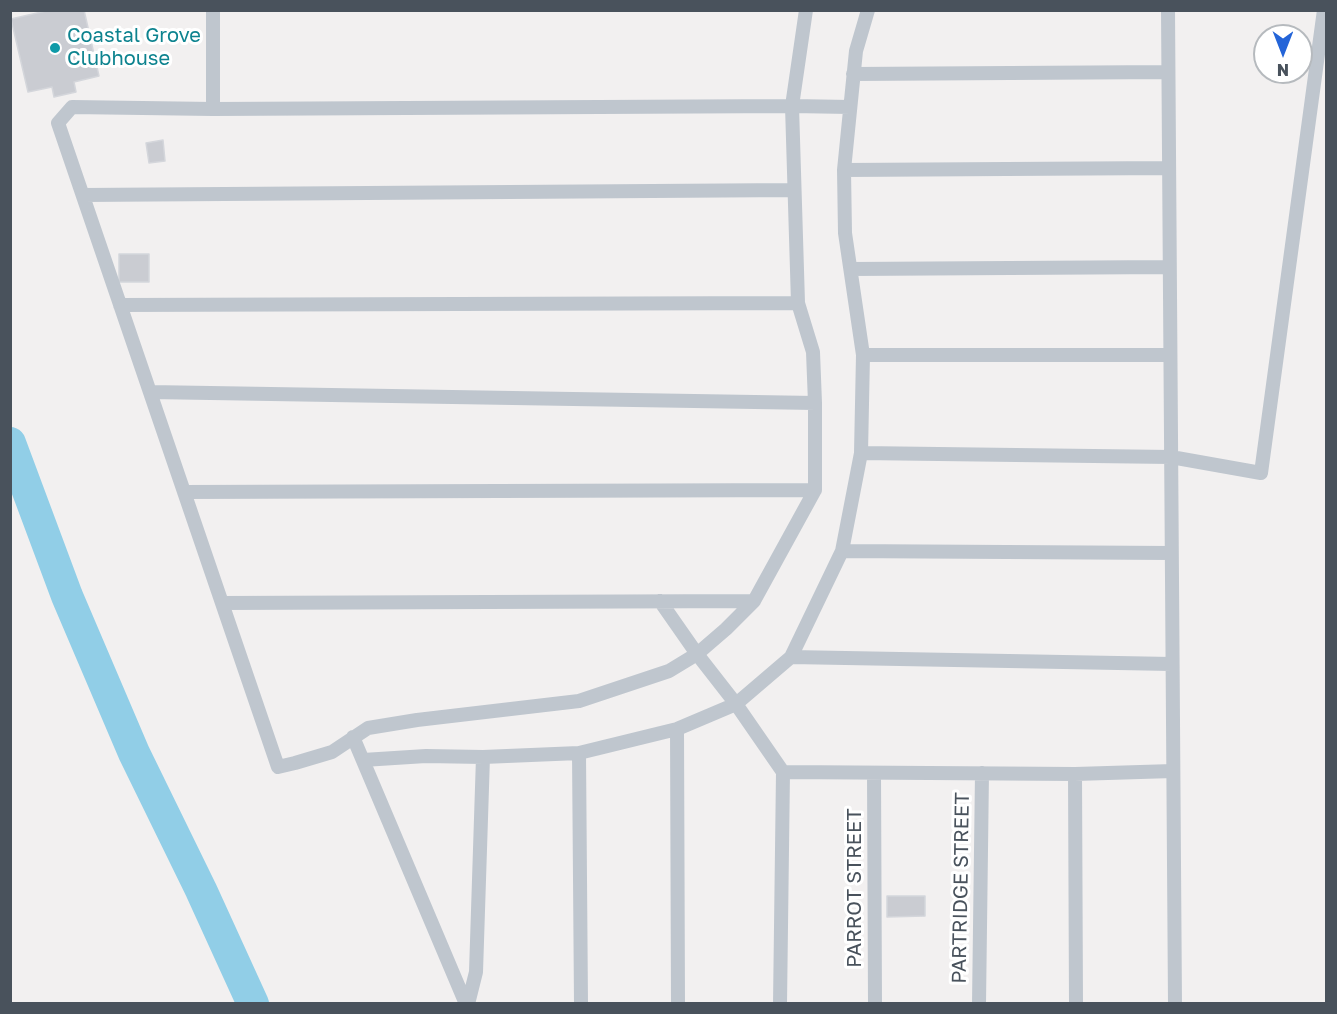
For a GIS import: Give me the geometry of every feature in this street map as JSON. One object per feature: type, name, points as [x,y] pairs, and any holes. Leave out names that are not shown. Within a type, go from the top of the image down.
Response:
[{"type":"street","points":[[213,10],[213,109]]},
{"type":"street","points":[[806,10],[792,105],[798,303],[813,352],[815,490],[754,602],[697,654],[669,671],[579,701],[368,728],[332,752],[278,767],[58,123],[72,107],[213,109],[792,105],[850,107]]},
{"type":"street","points":[[363,760],[426,756],[483,757],[579,753],[677,729],[736,704],[791,657],[842,551],[861,453],[863,355],[845,233],[843,170],[856,51],[868,10]]},
{"type":"street","points":[[1168,10],[1175,1004]]},
{"type":"street","points":[[861,453],[1171,457],[1261,473],[1324,10]]},
{"type":"street","points":[[853,74],[1168,72]]},
{"type":"street","points":[[843,170],[1169,168]]},
{"type":"street","points":[[83,195],[794,189]]},
{"type":"street","points":[[850,270],[1169,267]]},
{"type":"street","points":[[120,305],[798,303]]},
{"type":"street","points":[[863,355],[1170,355]]},
{"type":"street","points":[[150,392],[815,403]]},
{"type":"street","points":[[184,492],[815,490]]},
{"type":"street","points":[[842,551],[1171,553]]},
{"type":"street","points":[[660,602],[783,772],[780,1004]]},
{"type":"street","points":[[222,603],[754,602]]},
{"type":"street","points":[[791,657],[1172,664]]},
{"type":"street","points":[[677,729],[678,1004]]},
{"type":"street","points":[[353,737],[467,1004]]},
{"type":"street","points":[[579,753],[581,1004]]},
{"type":"street","points":[[467,1004],[476,972],[483,757]]},
{"type":"street","points":[[783,772],[1075,774],[1173,771]]},
{"type":"street","name":"PARROT STREET","points":[[874,773],[875,1004]]},
{"type":"street","name":"PARTRIDGE STREET","points":[[980,1004],[982,773]]},
{"type":"street","points":[[1075,774],[1076,1004]]},
{"type":"building","name":"Coastal Grove Clubhouse","points":[[50,10],[84,10],[99,76],[74,82],[76,92],[54,97],[52,87],[28,92],[11,19]]},
{"type":"building","points":[[163,140],[165,161],[149,163],[146,143]]},
{"type":"building","points":[[119,254],[149,254],[149,282],[119,282]]},
{"type":"building","points":[[887,896],[925,896],[925,916],[887,917]]},
{"type":"waterway","points":[[10,443],[67,596],[134,753],[201,890],[253,1004]]},
{"type":"place","name":"Coastal Grove Clubhouse","points":[[55,48]]}]
